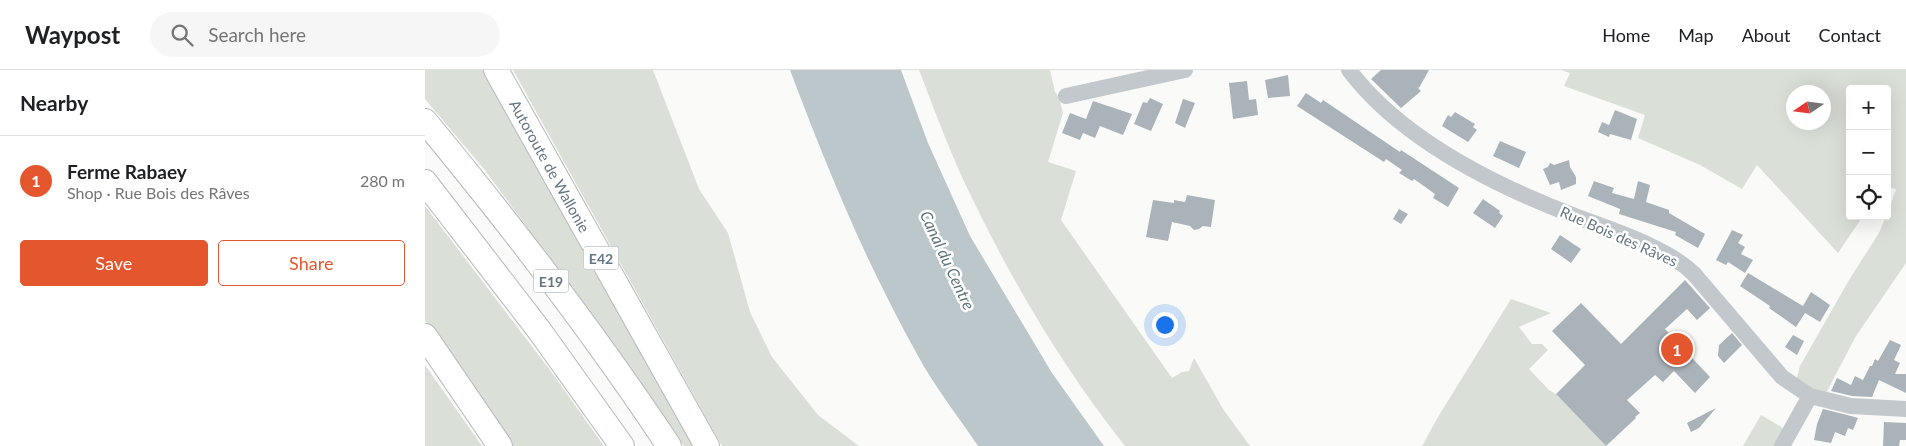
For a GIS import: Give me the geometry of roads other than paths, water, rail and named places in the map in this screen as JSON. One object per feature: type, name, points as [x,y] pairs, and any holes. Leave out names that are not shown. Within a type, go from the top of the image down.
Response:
[{"type":"highway","name":"Autoroute de Wallonie","points":[[496,70],[707,446]]},
{"type":"highway","name":"E19","points":[[425,121],[471,177],[567,302],[669,446]]},
{"type":"highway","name":"E19","points":[[425,182],[539,330],[621,446]]},
{"type":"highway","points":[[425,336],[500,446]]},
{"type":"street","points":[[1066,96],[1185,70]]},
{"type":"street","name":"Rue Bois des Râves","points":[[1349,70],[1359,83],[1405,126],[1482,175],[1512,190],[1631,238],[1681,262],[1694,274],[1783,377],[1810,396],[1851,406],[1906,409]]},
{"type":"street","points":[[1782,446],[1810,396]]},
{"type":"water","name":"Canal du Centre","points":[[790,70],[901,70],[928,143],[970,236],[1052,373],[1104,446],[978,446],[938,389],[898,320],[864,250],[833,179]]},
{"type":"place","name":"Ferme Rabaey","points":[[1677,349]]}]
